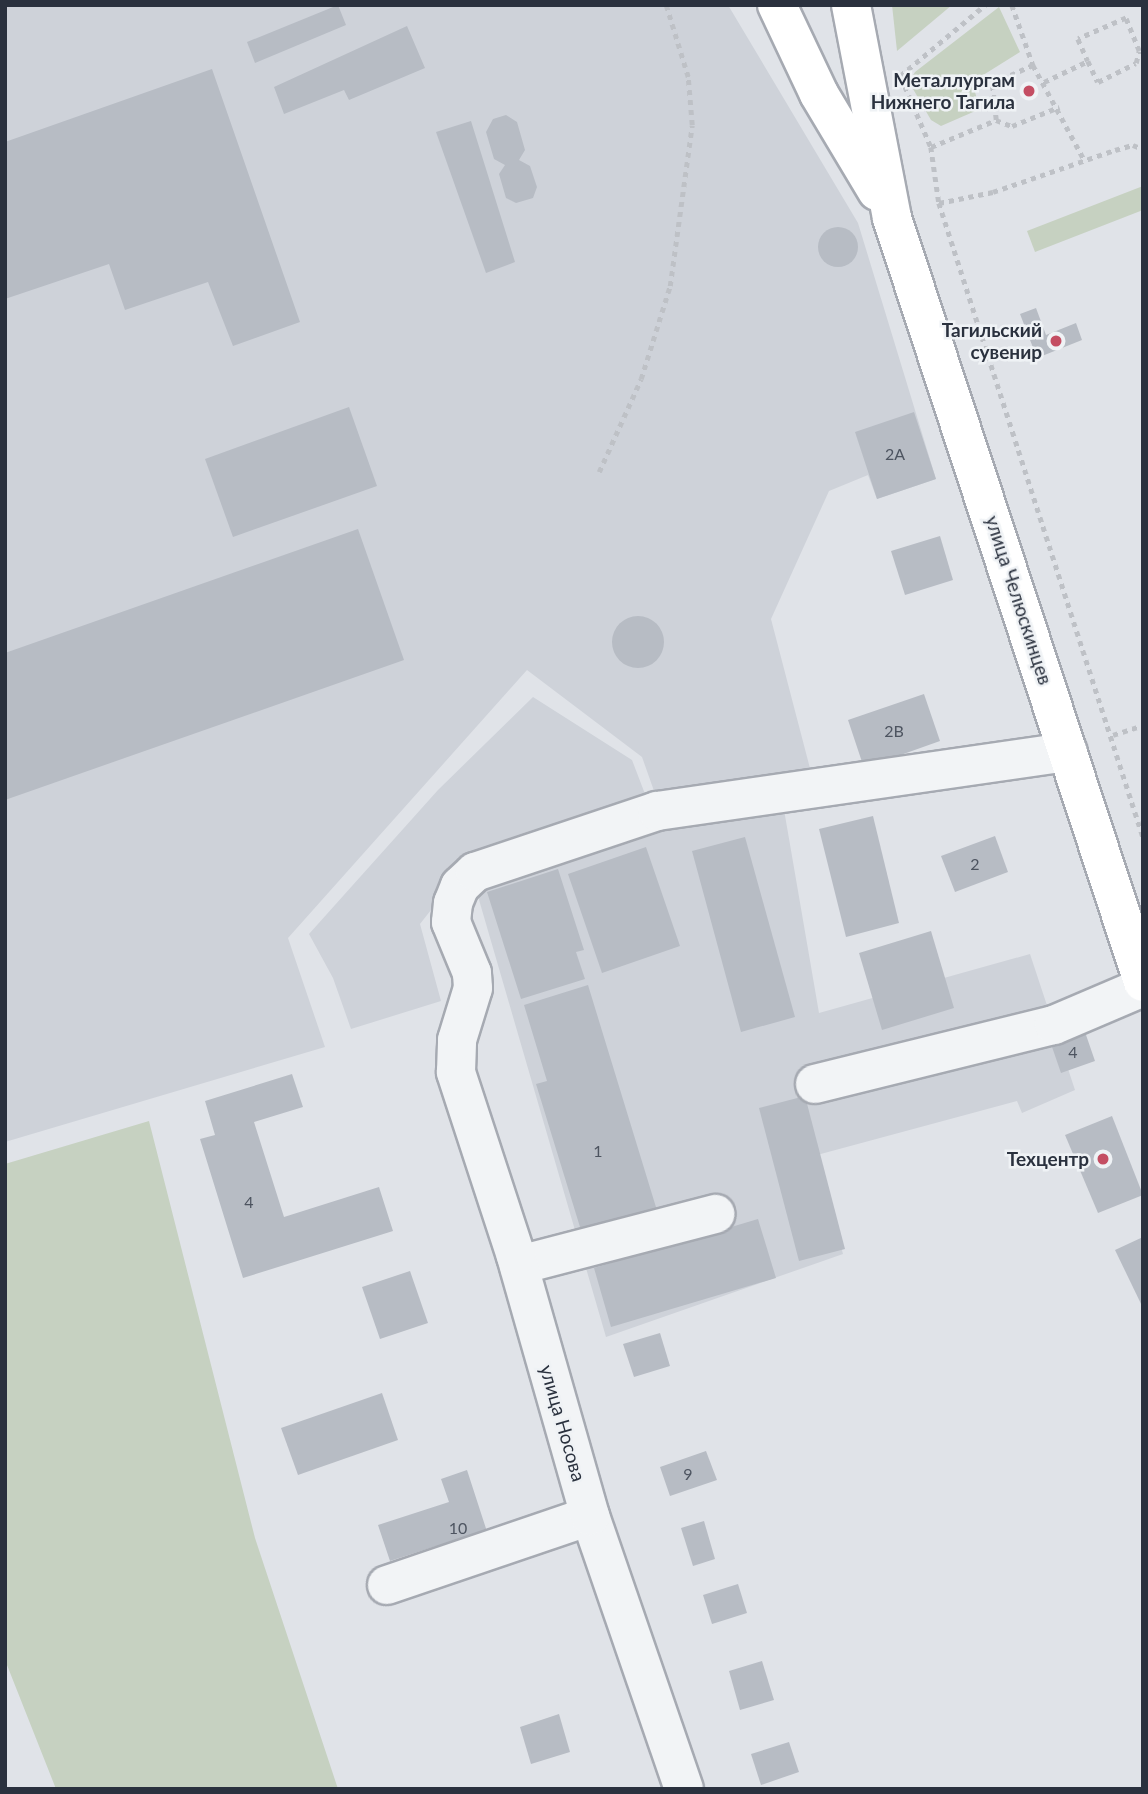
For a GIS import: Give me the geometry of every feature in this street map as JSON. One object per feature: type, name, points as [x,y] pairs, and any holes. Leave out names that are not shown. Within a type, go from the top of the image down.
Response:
[{"type":"main road","name":"улица Челюскинцев","points":[[777,5],[819,94],[892,218],[1143,984]]},
{"type":"main road","name":"улица Челюскинцев","points":[[858,12],[883,80],[892,218]]},
{"type":"street","name":"улица Носова","points":[[684,1789],[590,1516],[519,1265],[454,1055],[473,988],[451,912],[460,886],[475,872],[657,811],[1068,752]]},
{"type":"street","points":[[815,1084],[1054,1025],[1143,984]]},
{"type":"street","points":[[519,1265],[715,1214]]},
{"type":"street","points":[[387,1585],[590,1516]]},
{"type":"path","points":[[599,472],[641,379],[670,286],[692,125],[688,76],[666,5]]},
{"type":"path","points":[[883,80],[985,5]]},
{"type":"path","points":[[1012,5],[1034,65],[1059,107],[1085,161]]},
{"type":"path","points":[[1126,18],[1139,51],[1136,63],[1098,82],[1088,61],[1078,38],[1126,18]]},
{"type":"path","points":[[1044,82],[1088,61]]},
{"type":"path","points":[[883,80],[896,64]]},
{"type":"path","points":[[996,120],[992,83],[1034,65]]},
{"type":"path","points":[[883,80],[931,147],[939,203],[1114,735],[1143,837]]},
{"type":"path","points":[[931,147],[996,120],[1012,125],[1059,107]]},
{"type":"path","points":[[939,203],[993,192],[1133,145],[1143,149]]},
{"type":"path","points":[[1114,735],[1143,725]]},
{"type":"shaded area","points":[[5,5],[728,5],[858,223],[936,479],[877,499],[868,475],[829,491],[771,619],[812,776],[659,805],[642,757],[527,670],[288,938],[325,1047],[5,1142]]},
{"type":"shaded area","points":[[533,697],[632,760],[650,807],[463,869],[420,924],[441,1001],[351,1029],[333,978],[309,934],[438,790]]},
{"type":"shaded area","points":[[782,798],[819,1013],[1030,954],[1075,1090],[1022,1113],[1017,1101],[817,1155],[843,1254],[606,1337],[475,886],[644,824]]},
{"type":"green space","points":[[892,5],[952,5],[897,51]]},
{"type":"green space","points":[[999,7],[1020,52],[972,82],[980,109],[941,126],[931,120],[909,82],[915,72]]},
{"type":"green space","points":[[1143,186],[1143,210],[1035,252],[1027,231]]},
{"type":"green space","points":[[149,1121],[255,1538],[338,1789],[56,1789],[5,1660],[5,1164]]},
{"type":"building","points":[[338,5],[346,25],[255,63],[247,42]]},
{"type":"building","points":[[407,26],[425,68],[349,100],[344,90],[284,114],[274,87]]},
{"type":"building","points":[[212,69],[300,322],[233,346],[208,282],[125,310],[109,264],[5,299],[5,142]]},
{"type":"building","points":[[506,115],[517,122],[525,150],[519,160],[530,166],[537,187],[533,198],[516,203],[506,198],[499,174],[505,165],[494,159],[486,132],[493,119]]},
{"type":"building","points":[[471,121],[515,262],[486,273],[436,132]]},
{"type":"building","points":[[838,227],[852,233],[858,247],[852,261],[838,267],[824,261],[818,247],[824,233]]},
{"type":"building","name":"Тагильский сувенир","points":[[1036,308],[1046,335],[1076,323],[1082,340],[1037,358],[1020,314]]},
{"type":"building","points":[[349,407],[377,486],[233,537],[205,459]]},
{"type":"building","points":[[914,412],[936,479],[877,499],[855,432]]},
{"type":"building","points":[[358,529],[404,660],[5,800],[5,653]]},
{"type":"building","points":[[940,536],[953,580],[905,595],[891,551]]},
{"type":"building","points":[[638,616],[657,623],[664,642],[657,661],[638,668],[619,661],[612,642],[619,623]]},
{"type":"building","points":[[924,694],[940,741],[864,768],[848,720]]},
{"type":"building","points":[[873,816],[899,923],[846,937],[819,829]]},
{"type":"building","points":[[995,836],[1008,872],[955,892],[941,856]]},
{"type":"building","points":[[745,837],[795,1017],[741,1032],[692,851]]},
{"type":"building","points":[[646,847],[680,946],[602,973],[568,874]]},
{"type":"building","points":[[558,869],[584,950],[576,952],[585,979],[521,999],[487,892]]},
{"type":"building","points":[[931,931],[954,1008],[882,1030],[859,953]]},
{"type":"building","points":[[588,985],[659,1217],[584,1240],[536,1084],[547,1081],[524,1005]]},
{"type":"building","points":[[1085,1032],[1095,1061],[1061,1073],[1051,1044]]},
{"type":"building","points":[[292,1074],[303,1107],[254,1122],[284,1217],[379,1187],[393,1231],[243,1278],[200,1139],[215,1135],[205,1101]]},
{"type":"building","points":[[805,1096],[845,1249],[799,1261],[759,1108]]},
{"type":"building","points":[[1112,1116],[1143,1195],[1098,1213],[1065,1135]]},
{"type":"building","points":[[758,1219],[776,1278],[611,1327],[594,1268]]},
{"type":"building","points":[[1143,1237],[1143,1308],[1115,1250]]},
{"type":"building","points":[[410,1271],[428,1323],[380,1339],[362,1287]]},
{"type":"building","points":[[660,1333],[670,1366],[634,1377],[623,1344]]},
{"type":"building","points":[[382,1393],[398,1440],[298,1475],[281,1428]]},
{"type":"building","points":[[706,1451],[717,1480],[670,1496],[660,1467]]},
{"type":"building","points":[[467,1470],[492,1547],[442,1563],[436,1546],[390,1561],[378,1525],[449,1502],[441,1479]]},
{"type":"building","points":[[704,1521],[715,1559],[693,1566],[681,1528]]},
{"type":"building","points":[[738,1584],[747,1613],[712,1624],[703,1595]]},
{"type":"building","points":[[762,1661],[774,1700],[740,1710],[729,1671]]},
{"type":"building","points":[[559,1714],[570,1752],[531,1764],[520,1727]]},
{"type":"building","points":[[789,1742],[799,1772],[761,1785],[751,1754]]},
{"type":"place","name":"Металлургам Нижнего Тагила","points":[[1029,91]]},
{"type":"place","name":"Тагильский сувенир","points":[[1056,341]]},
{"type":"place","name":"Техцентр","points":[[1103,1159]]}]
